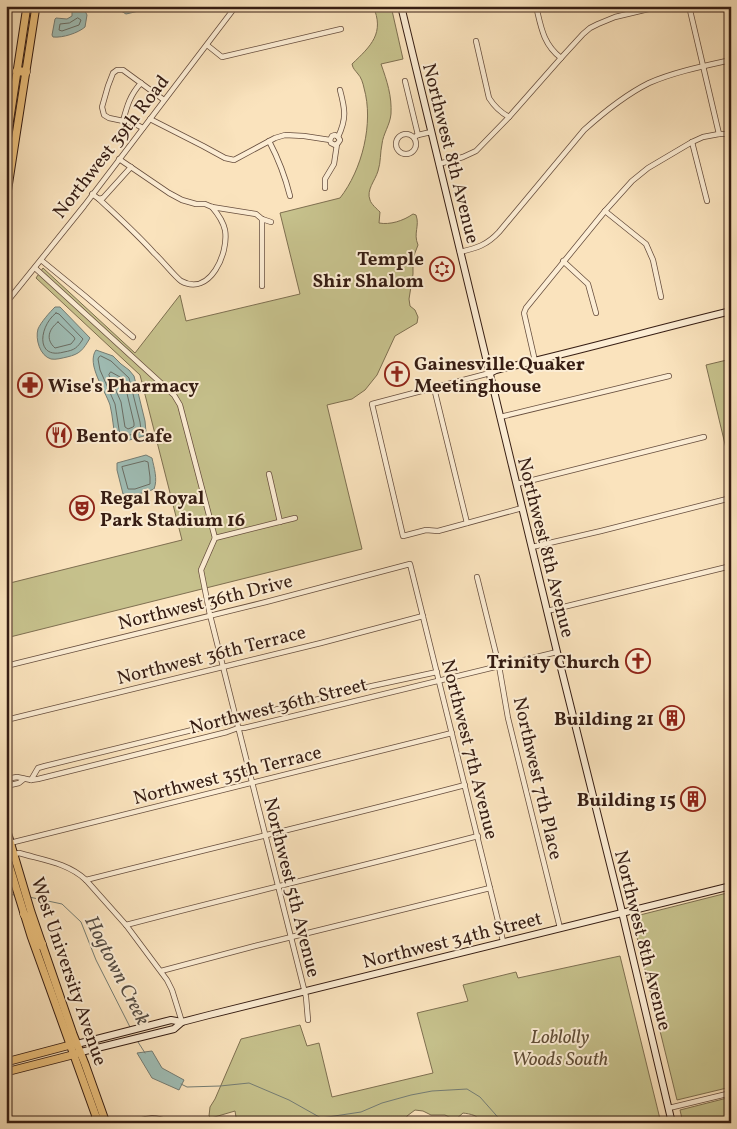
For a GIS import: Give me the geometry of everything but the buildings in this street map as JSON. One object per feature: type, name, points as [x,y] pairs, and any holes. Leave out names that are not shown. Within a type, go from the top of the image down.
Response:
[{"type":"highway","points":[[18,70],[26,72]]},
{"type":"highway","points":[[27,913],[38,944],[42,944]]},
{"type":"main road","points":[[6,144],[27,6]]},
{"type":"main road","points":[[6,200],[36,6]]},
{"type":"main road","name":"West University Avenue","points":[[6,828],[10,843],[9,856],[27,913],[73,1045],[106,1123]]},
{"type":"main road","name":"West University Avenue","points":[[42,944],[73,1045]]},
{"type":"main road","points":[[6,1062],[73,1045]]},
{"type":"main road","points":[[6,1072],[77,1053]]},
{"type":"main road","name":"West University Avenue","points":[[77,1053],[98,1121]]},
{"type":"street","name":"Northwest 39th Road","points":[[6,303],[236,6]]},
{"type":"street","name":"Northwest 8th Avenue","points":[[401,6],[672,1123]]},
{"type":"street","points":[[536,6],[547,44],[561,58]]},
{"type":"street","points":[[439,164],[476,151],[583,34],[598,24],[614,17],[661,6]]},
{"type":"street","points":[[689,6],[719,134]]},
{"type":"street","points":[[207,45],[222,57],[341,29]]},
{"type":"street","points":[[476,41],[489,98],[503,114],[509,117]]},
{"type":"street","points":[[460,252],[480,247],[491,240],[584,130],[608,109],[635,91],[664,77],[731,60]]},
{"type":"street","points":[[143,128],[133,123],[109,118],[102,112],[113,73],[117,70],[123,70],[164,100]]},
{"type":"street","points":[[405,81],[418,134]]},
{"type":"street","points":[[122,121],[131,96],[142,83]]},
{"type":"street","points":[[326,188],[325,179],[334,164],[336,144],[340,140],[338,137],[345,118],[345,109],[340,90]]},
{"type":"street","points":[[150,119],[225,158],[234,160],[275,138],[285,135],[330,140],[333,144],[336,144]]},
{"type":"street","points":[[414,139],[418,134],[431,132]]},
{"type":"street","points":[[535,361],[524,313],[526,308],[605,211],[632,181],[648,168],[703,137],[731,134]]},
{"type":"street","points":[[330,140],[333,135],[338,137]]},
{"type":"street","points":[[411,135],[414,139],[416,144],[412,151],[405,154],[398,150],[396,142],[400,136],[411,135]]},
{"type":"street","points":[[269,141],[278,156],[290,196]]},
{"type":"street","points":[[692,142],[707,201]]},
{"type":"street","points":[[119,158],[175,197],[188,202],[256,214],[271,222]]},
{"type":"street","points":[[99,199],[103,198],[131,167]]},
{"type":"street","points":[[92,194],[139,236],[181,280],[192,284],[203,281],[216,270],[224,250],[225,230],[218,214],[212,207]]},
{"type":"street","points":[[605,211],[646,244],[653,260],[662,297]]},
{"type":"street","points":[[262,218],[262,286]]},
{"type":"street","points":[[41,260],[132,337]]},
{"type":"street","points":[[563,261],[588,284],[596,314]]},
{"type":"street","points":[[34,268],[174,395],[180,405],[215,538],[295,518]]},
{"type":"street","points":[[522,508],[438,531],[426,530],[403,536],[372,404],[496,370],[731,311]]},
{"type":"street","points":[[500,417],[669,376]]},
{"type":"street","points":[[434,388],[467,523]]},
{"type":"street","points":[[517,484],[704,437]]},
{"type":"street","points":[[269,474],[280,522]]},
{"type":"street","points":[[532,547],[731,498]]},
{"type":"street","name":"Northwest 5th Avenue","points":[[215,538],[201,570],[210,615],[304,991],[308,1020]]},
{"type":"street","name":"Northwest 36th Drive","points":[[6,666],[410,564]]},
{"type":"street","name":"Northwest 7th Avenue","points":[[410,564],[503,941]]},
{"type":"street","points":[[547,611],[731,566]]},
{"type":"street","name":"Northwest 7th Place","points":[[477,577],[499,666],[508,718],[560,928]]},
{"type":"street","name":"Northwest 36th Terrace","points":[[6,720],[321,643],[423,616]]},
{"type":"street","name":"Northwest 36th Street","points":[[6,779],[17,777],[31,780],[238,728],[557,652]]},
{"type":"street","points":[[31,780],[38,768],[45,766],[372,686],[437,672]]},
{"type":"street","name":"Northwest 35th Terrace","points":[[10,843],[452,733]]},
{"type":"street","points":[[136,744],[138,754]]},
{"type":"street","points":[[6,786],[19,783],[24,779]]},
{"type":"street","points":[[86,880],[465,785]]},
{"type":"street","points":[[126,925],[478,836]]},
{"type":"street","points":[[9,856],[19,853],[69,868],[86,880],[126,925],[160,971],[172,990],[182,1022]]},
{"type":"street","name":"Northwest 34th Street","points":[[77,1053],[148,1036],[174,1028],[182,1022],[731,886]]},
{"type":"street","points":[[160,971],[490,888]]},
{"type":"street","name":"Northwest 34th Street","points":[[73,1045],[171,1020],[182,1022]]},
{"type":"street","points":[[668,1108],[731,1093]]},
{"type":"street","points":[[130,1123],[148,1118],[159,1118],[170,1122]]},
{"type":"green space","points":[[373,6],[391,6],[403,59],[381,64],[390,95],[391,114],[383,140],[379,168],[369,196],[380,212],[379,223],[392,223],[413,214],[416,215],[418,245],[413,258],[413,274],[409,299],[410,306],[415,310],[418,317],[417,323],[395,336],[377,375],[365,390],[352,399],[327,405],[362,549],[6,638],[6,584],[182,540],[140,375],[36,278],[43,268],[135,353],[180,295],[186,321],[300,294],[280,213],[340,198],[354,174],[364,146],[368,116],[363,84],[352,64],[370,45],[377,31]]},
{"type":"green space","points":[[731,359],[731,465],[730,465],[706,365]]},
{"type":"green space","points":[[731,892],[731,1087],[677,1100],[632,917]]},
{"type":"green space","name":"Loblolly Woods South","points":[[620,956],[661,1123],[481,1123],[476,1117],[463,1113],[455,1120],[445,1115],[431,1115],[415,1110],[407,1116],[405,1123],[237,1123],[235,1111],[211,1118],[209,1116],[210,1107],[241,1039],[300,1025],[307,1046],[319,1043],[332,1097],[433,1073],[417,1013],[468,1001],[463,985],[516,972],[518,978]]},
{"type":"green space","points":[[731,1097],[731,1123],[683,1123],[680,1110]]},
{"type":"water","points":[[119,6],[160,6],[126,14],[121,11]]},
{"type":"water","points":[[74,10],[85,11],[87,15],[85,27],[70,35],[53,37],[55,19],[67,19],[72,16]]},
{"type":"water","points":[[55,307],[60,307],[90,338],[78,353],[59,359],[51,359],[41,351],[37,333],[41,323]]},
{"type":"water","points":[[96,350],[113,356],[134,376],[145,421],[146,432],[144,436],[122,442],[116,440],[110,405],[97,377],[93,362]]},
{"type":"water","points":[[146,455],[152,458],[155,470],[154,489],[138,494],[123,494],[117,463]]},
{"type":"water","points":[[152,1051],[162,1068],[184,1080],[179,1090],[152,1078],[137,1053]]},
{"type":"waterway","name":"Hogtown Creek","points":[[6,894],[15,895]]},
{"type":"waterway","name":"Hogtown Creek","points":[[29,897],[62,904],[81,922],[96,960],[130,1027]]},
{"type":"waterway","name":"Hogtown Creek","points":[[138,1042],[145,1053]]},
{"type":"waterway","points":[[181,1084],[187,1087],[249,1083],[289,1100],[321,1118],[361,1112],[382,1103],[411,1095],[432,1091],[467,1089],[480,1097],[503,1123]]},
{"type":"place","name":"Temple Shir Shalom","points":[[442,269]]},
{"type":"place","name":"Gainesville Quaker Meetinghouse","points":[[397,374]]},
{"type":"place","name":"Wise's Pharmacy","points":[[30,385]]},
{"type":"place","name":"Bento Cafe","points":[[59,435]]},
{"type":"place","name":"Regal Royal Park Stadium 16","points":[[82,508]]},
{"type":"place","name":"Trinity Church","points":[[638,661]]},
{"type":"place","name":"Building 21","points":[[672,718]]},
{"type":"place","name":"Building 15","points":[[693,799]]}]
